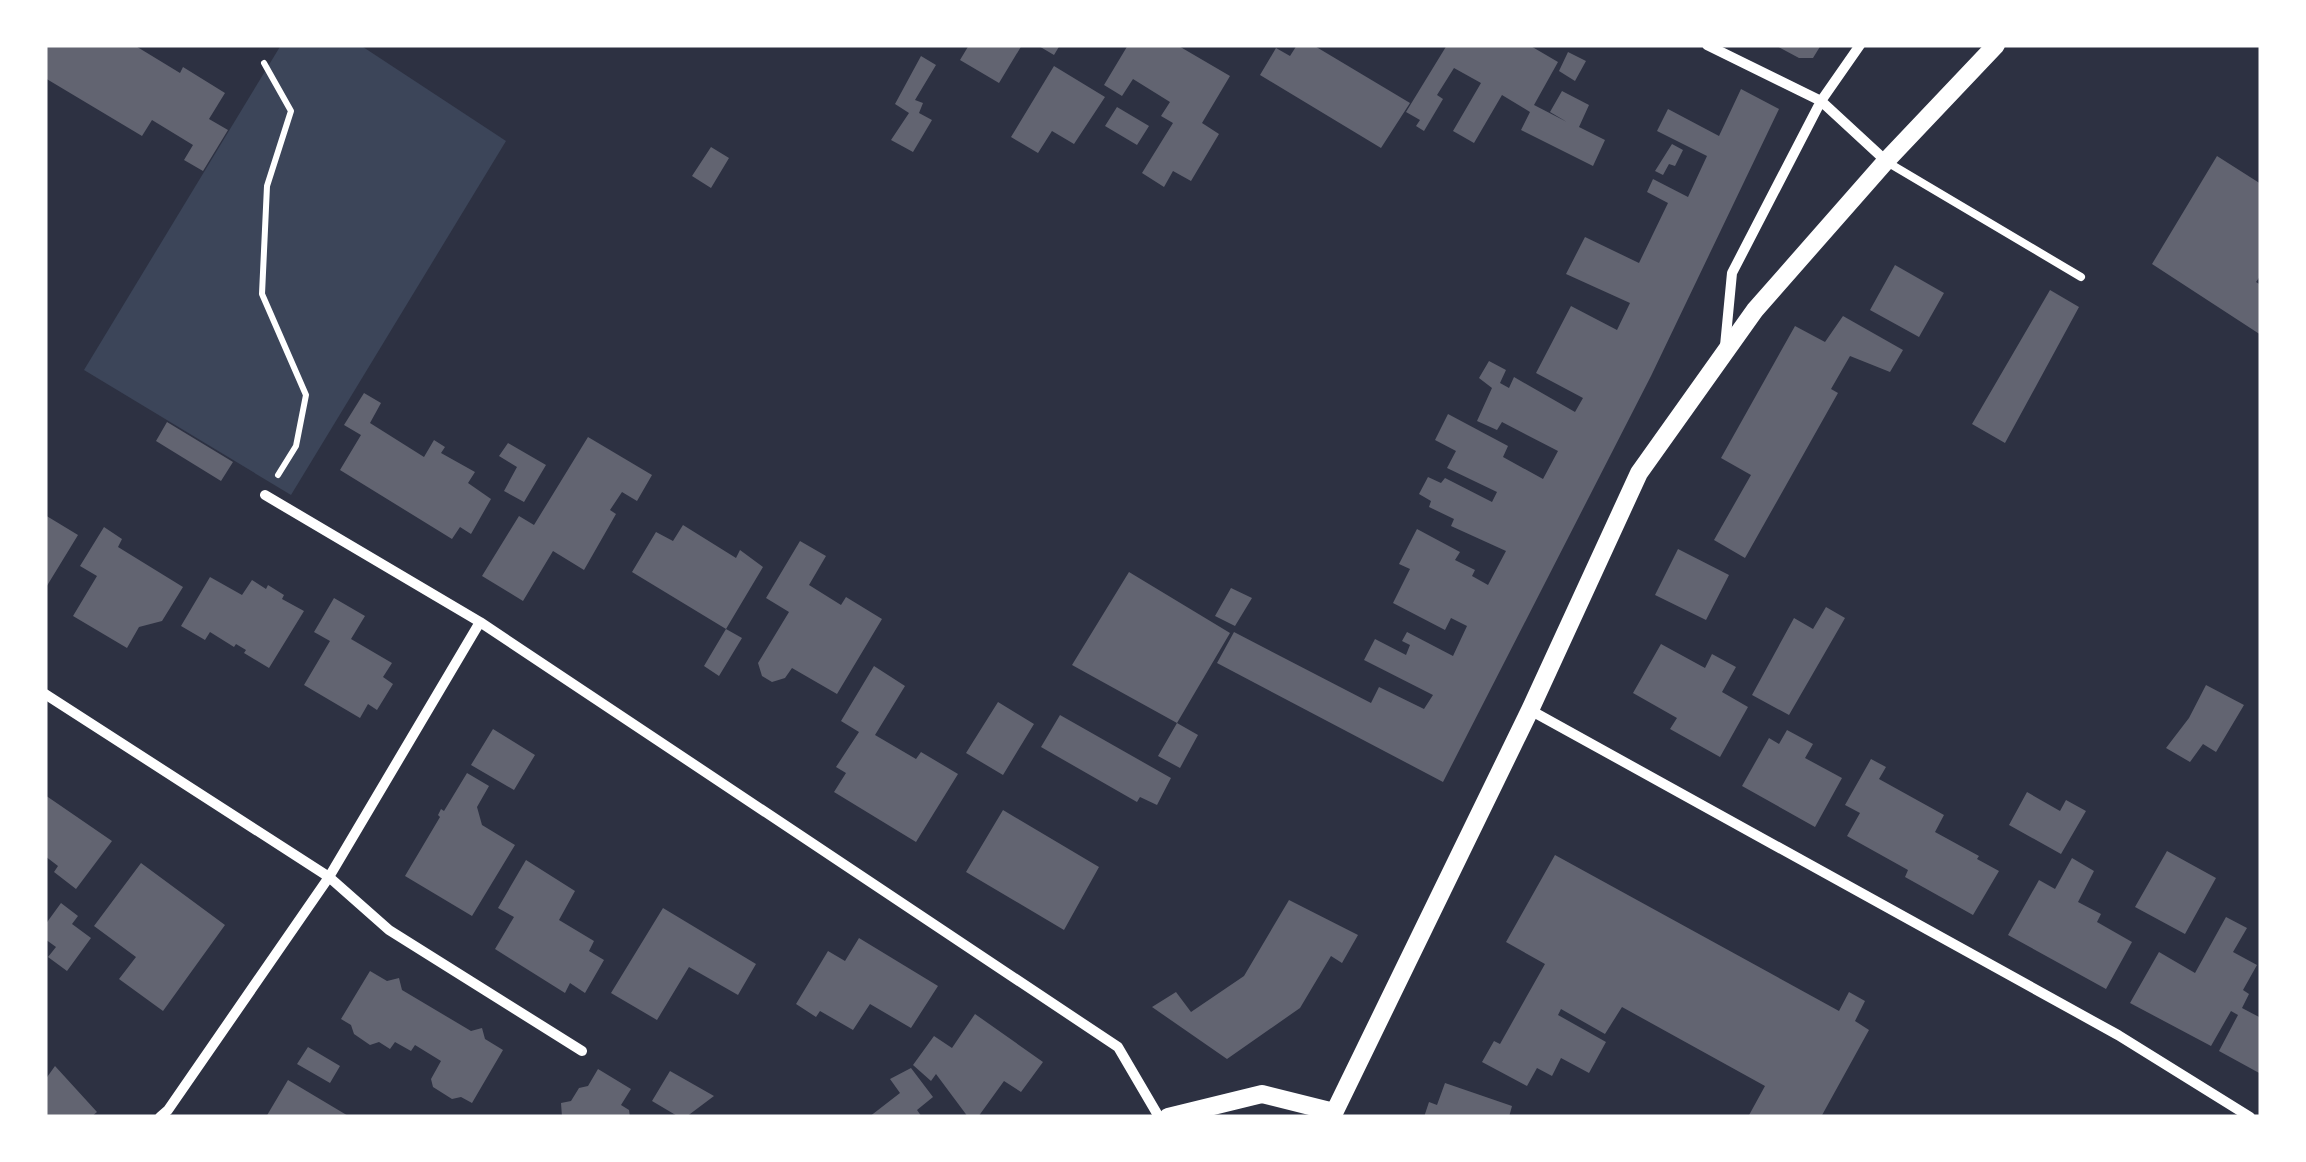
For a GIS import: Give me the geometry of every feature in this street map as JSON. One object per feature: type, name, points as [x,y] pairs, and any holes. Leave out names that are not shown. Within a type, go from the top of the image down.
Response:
[{"type":"street","points":[[1707,45],[1821,101],[1886,162]]},
{"type":"street","points":[[1725,352],[1732,273],[1821,101],[1860,45]]},
{"type":"street","points":[[1168,1117],[1262,1094],[1333,1114],[1530,710],[1639,473],[1755,310],[1996,45]]},
{"type":"street","points":[[265,496],[480,622],[1118,1046],[1159,1117]]},
{"type":"street","points":[[160,1117],[329,877],[480,622]]},
{"type":"street","points":[[45,694],[329,877],[389,930],[582,1051]]},
{"type":"street","points":[[1530,710],[2118,1035],[2250,1117]]},
{"type":"lane","points":[[1886,162],[2082,277]]},
{"type":"path","points":[[264,63],[291,112],[266,186],[262,294],[306,395],[296,446],[265,496]]},
{"type":"shaded area","points":[[281,45],[360,45],[506,141],[291,495],[84,370]]},
{"type":"building","points":[[45,45],[134,45],[180,73],[183,67],[225,93],[209,119],[228,130],[203,171],[184,160],[193,145],[152,120],[142,136],[45,78]]},
{"type":"building","points":[[969,45],[1022,45],[999,83],[960,60]]},
{"type":"building","points":[[1037,45],[1060,45],[1054,55]]},
{"type":"building","points":[[1128,45],[1177,45],[1230,76],[1202,123],[1219,134],[1191,181],[1173,171],[1164,187],[1142,173],[1173,123],[1161,116],[1170,102],[1133,79],[1122,96],[1104,85]]},
{"type":"building","points":[[1297,45],[1313,45],[1410,103],[1381,148],[1260,75],[1276,48],[1290,56]]},
{"type":"building","points":[[1447,45],[1529,45],[1558,62],[1534,105],[1567,122],[1550,112],[1562,91],[1589,105],[1579,127],[1605,140],[1593,166],[1521,130],[1530,112],[1502,95],[1474,143],[1453,131],[1481,83],[1454,68],[1437,95],[1443,99],[1424,131],[1416,126],[1420,120],[1406,112]]},
{"type":"building","points":[[1775,45],[1821,45],[1813,58],[1799,58]]},
{"type":"building","points":[[1568,52],[1586,61],[1575,81],[1559,71]]},
{"type":"building","points":[[921,56],[936,65],[915,100],[923,103],[919,113],[932,120],[913,152],[891,140],[909,113],[895,104]]},
{"type":"building","points":[[1054,66],[1105,97],[1074,144],[1052,131],[1038,153],[1011,137]]},
{"type":"building","points":[[1741,89],[1779,109],[1651,376],[1443,782],[1217,663],[1234,632],[1371,703],[1379,687],[1424,709],[1433,695],[1364,660],[1375,639],[1406,655],[1410,645],[1402,641],[1407,632],[1453,656],[1467,626],[1451,618],[1445,630],[1393,603],[1410,569],[1399,564],[1417,529],[1460,552],[1455,560],[1475,570],[1472,576],[1488,585],[1506,551],[1451,526],[1454,519],[1429,507],[1431,501],[1419,494],[1428,477],[1441,483],[1445,478],[1492,502],[1497,492],[1447,468],[1456,451],[1435,440],[1448,414],[1508,446],[1503,457],[1543,479],[1558,451],[1502,422],[1497,430],[1477,421],[1492,388],[1479,378],[1489,361],[1506,370],[1500,383],[1509,388],[1514,377],[1575,412],[1583,398],[1536,373],[1571,306],[1617,330],[1630,303],[1566,274],[1585,237],[1639,263],[1668,203],[1647,192],[1653,179],[1688,197],[1707,156],[1657,131],[1668,109],[1719,136]]},
{"type":"building","points":[[1117,107],[1149,126],[1137,145],[1105,126]]},
{"type":"building","points":[[1672,144],[1683,150],[1675,166],[1669,164],[1663,175],[1655,171]]},
{"type":"building","points":[[711,147],[729,158],[711,188],[692,176]]},
{"type":"building","points":[[2217,156],[2261,184],[2261,275],[2256,282],[2261,285],[2261,335],[2152,264]]},
{"type":"building","points":[[1895,265],[1944,293],[1919,337],[1870,310]]},
{"type":"building","points":[[2050,290],[2079,307],[2005,443],[1972,424]]},
{"type":"building","points":[[1843,316],[1903,350],[1890,372],[1850,356],[1831,389],[1838,393],[1745,558],[1714,540],[1751,475],[1721,458],[1795,326],[1825,342]]},
{"type":"building","points":[[364,393],[381,403],[370,423],[424,457],[434,440],[445,447],[441,453],[475,472],[468,483],[491,499],[471,534],[460,527],[452,539],[340,470],[361,435],[344,425]]},
{"type":"building","points":[[167,422],[233,462],[221,481],[156,441]]},
{"type":"building","points":[[588,437],[652,475],[637,501],[622,492],[610,510],[616,514],[584,570],[553,551],[523,601],[482,576],[519,516],[534,525]]},
{"type":"building","points":[[508,443],[546,465],[524,502],[504,491],[517,467],[499,456]]},
{"type":"building","points":[[45,515],[78,535],[45,589]]},
{"type":"building","points":[[683,525],[736,558],[740,550],[763,567],[726,629],[632,572],[656,532],[673,541]]},
{"type":"building","points":[[104,527],[122,539],[118,547],[183,587],[162,621],[139,627],[127,648],[73,616],[97,576],[80,566]]},
{"type":"building","points":[[800,541],[826,556],[809,585],[841,605],[846,597],[882,619],[837,694],[792,668],[785,678],[772,682],[762,676],[758,663],[789,612],[766,598]]},
{"type":"building","points":[[1678,549],[1729,575],[1706,620],[1655,595]]},
{"type":"building","points":[[1129,572],[1230,633],[1177,723],[1072,665]]},
{"type":"building","points":[[210,577],[242,595],[252,580],[266,589],[268,585],[284,595],[282,599],[304,611],[269,668],[236,644],[234,647],[210,632],[205,640],[181,626]]},
{"type":"building","points":[[1231,588],[1252,598],[1235,626],[1215,616]]},
{"type":"building","points":[[334,598],[365,616],[351,639],[392,663],[383,677],[393,684],[377,710],[368,704],[360,718],[304,685],[330,641],[314,632]]},
{"type":"building","points":[[1826,607],[1845,618],[1789,715],[1752,695],[1794,618],[1813,629]]},
{"type":"building","points":[[726,629],[742,638],[719,676],[704,666]]},
{"type":"building","points":[[1661,644],[1705,668],[1712,654],[1736,667],[1722,692],[1748,707],[1720,757],[1670,729],[1677,718],[1633,693]]},
{"type":"building","points":[[874,666],[905,686],[875,735],[916,759],[921,752],[958,774],[916,842],[834,792],[846,773],[836,767],[859,732],[841,721]]},
{"type":"building","points":[[2206,685],[2244,705],[2216,752],[2203,744],[2190,762],[2166,748],[2189,718]]},
{"type":"building","points":[[998,702],[1034,724],[1003,775],[966,753]]},
{"type":"building","points":[[1060,715],[1171,778],[1157,805],[1140,797],[1137,802],[1041,747]]},
{"type":"building","points":[[1177,723],[1198,735],[1180,768],[1158,756]]},
{"type":"building","points":[[493,729],[535,755],[514,790],[471,765]]},
{"type":"building","points":[[1787,730],[1813,744],[1805,758],[1842,778],[1815,827],[1742,786],[1769,738],[1779,744]]},
{"type":"building","points":[[1871,759],[1886,767],[1879,779],[1944,815],[1935,832],[1999,871],[1973,915],[1905,877],[1908,870],[1847,836],[1860,813],[1845,805]]},
{"type":"building","points":[[467,773],[489,786],[477,807],[482,825],[515,845],[472,916],[405,876],[441,809],[444,811]]},
{"type":"building","points":[[2027,792],[2060,811],[2066,800],[2086,811],[2061,854],[2009,825]]},
{"type":"building","points":[[45,795],[112,841],[76,889],[54,872],[58,866],[45,856]]},
{"type":"building","points":[[1003,810],[1099,867],[1064,930],[966,872]]},
{"type":"building","points":[[2167,851],[2216,878],[2185,934],[2135,907]]},
{"type":"building","points":[[1555,855],[1839,1011],[1849,992],[1865,1001],[1855,1021],[1869,1030],[1821,1117],[1748,1117],[1765,1086],[1622,1007],[1605,1034],[1561,1009],[1558,1015],[1606,1042],[1589,1073],[1561,1058],[1552,1076],[1537,1068],[1527,1086],[1482,1062],[1494,1041],[1500,1044],[1545,964],[1506,942]]},
{"type":"building","points":[[2072,858],[2094,871],[2078,902],[2101,914],[2097,922],[2132,942],[2106,989],[2008,935],[2039,880],[2055,889]]},
{"type":"building","points":[[526,860],[575,891],[559,920],[594,941],[589,951],[604,960],[585,993],[570,983],[565,993],[495,949],[514,917],[498,908]]},
{"type":"building","points":[[141,863],[225,925],[163,1011],[119,979],[136,957],[94,926]]},
{"type":"building","points":[[1289,900],[1358,935],[1342,963],[1331,956],[1300,1008],[1227,1059],[1152,1007],[1176,992],[1191,1012],[1244,976]]},
{"type":"building","points":[[61,903],[78,916],[72,924],[91,938],[67,971],[48,957],[56,947],[45,939],[45,925]]},
{"type":"building","points":[[663,908],[756,964],[738,995],[689,967],[657,1020],[611,993]]},
{"type":"building","points":[[2226,917],[2247,928],[2233,952],[2257,965],[2243,990],[2249,994],[2242,1008],[2261,1018],[2261,1074],[2219,1051],[2238,1015],[2231,1011],[2211,1046],[2130,1003],[2159,952],[2195,973]]},
{"type":"building","points":[[859,938],[938,986],[911,1028],[870,1004],[853,1030],[820,1011],[816,1017],[796,1004],[828,951],[845,961]]},
{"type":"building","points":[[370,971],[387,981],[399,978],[402,990],[471,1031],[482,1028],[485,1039],[503,1050],[472,1103],[461,1097],[452,1099],[433,1087],[431,1079],[441,1061],[415,1045],[411,1051],[395,1042],[390,1049],[379,1042],[370,1045],[341,1019]]},
{"type":"building","points":[[975,1014],[1043,1062],[1021,1092],[1004,1081],[978,1117],[968,1117],[936,1074],[931,1081],[913,1065],[934,1036],[952,1048]]},
{"type":"building","points":[[308,1047],[340,1066],[330,1083],[297,1064]]},
{"type":"building","points":[[55,1066],[97,1112],[91,1117],[45,1117],[45,1080]]},
{"type":"building","points":[[911,1068],[933,1097],[917,1110],[922,1117],[869,1117],[900,1093],[890,1079]]},
{"type":"building","points":[[598,1069],[631,1089],[621,1105],[629,1110],[630,1117],[562,1117],[561,1103],[571,1101],[579,1088],[588,1086]]},
{"type":"building","points":[[670,1071],[714,1096],[686,1117],[679,1117],[652,1101]]},
{"type":"building","points":[[288,1080],[350,1117],[266,1117]]},
{"type":"building","points":[[1445,1083],[1512,1106],[1509,1117],[1424,1117],[1429,1102],[1437,1105]]}]
